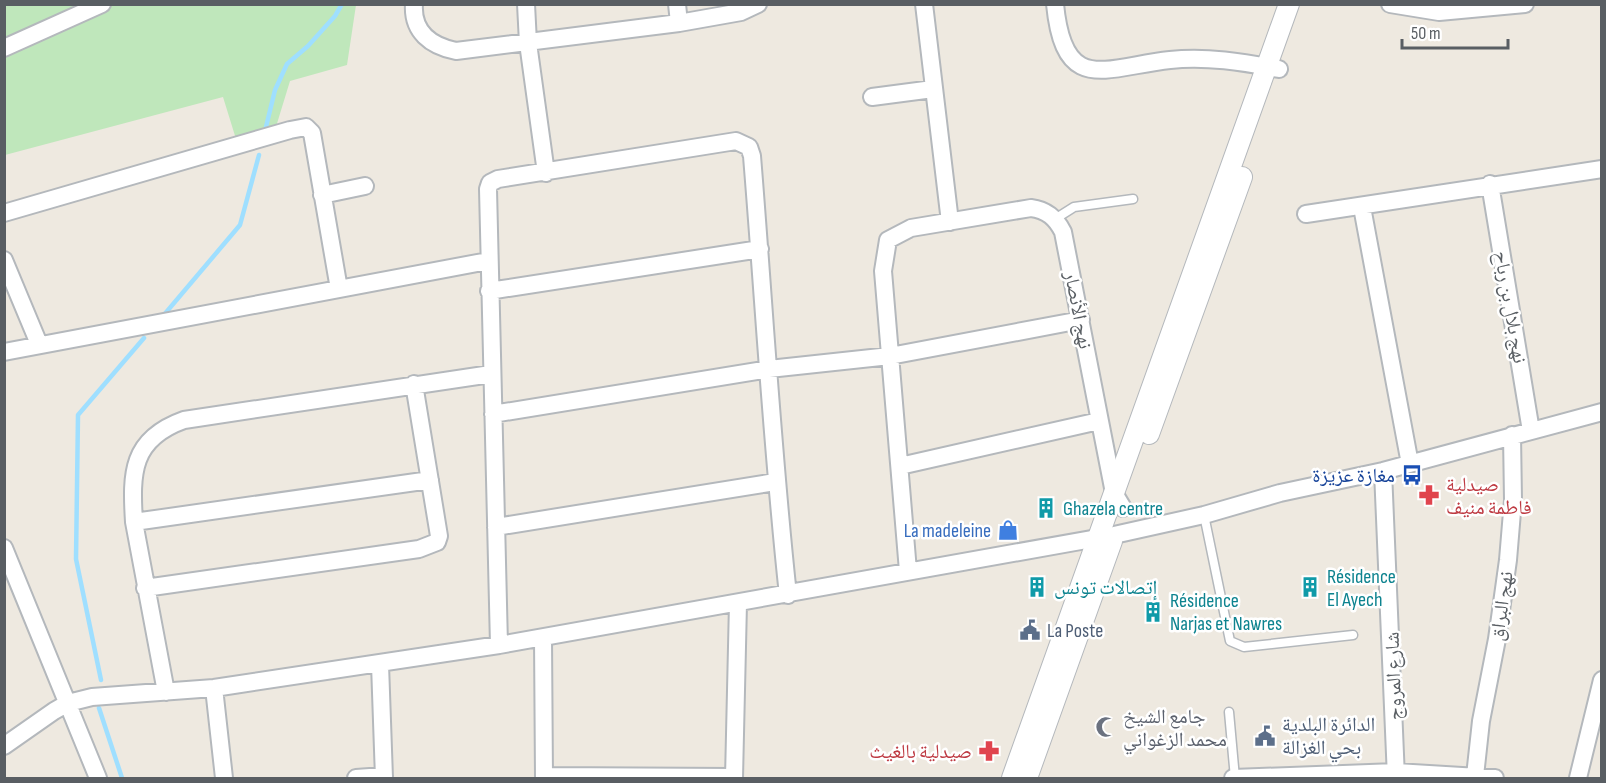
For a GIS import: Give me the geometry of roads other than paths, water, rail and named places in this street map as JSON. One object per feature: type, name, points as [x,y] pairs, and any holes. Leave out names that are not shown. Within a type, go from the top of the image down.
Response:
[{"type":"street","points":[[4,48],[102,4]]},
{"type":"street","points":[[414,4],[415,21],[420,31],[433,44],[456,51],[679,23],[741,12],[758,4]]},
{"type":"street","points":[[526,4],[528,43],[546,173]]},
{"type":"street","points":[[678,4],[679,23]]},
{"type":"street","points":[[924,4],[950,222]]},
{"type":"street","points":[[1055,4],[1058,30],[1065,53],[1079,64],[1098,71],[1115,71],[1169,60],[1209,59],[1273,68]]},
{"type":"street","points":[[1273,68],[1289,4]]},
{"type":"street","points":[[1027,778],[1119,500],[1273,68],[1302,4]]},
{"type":"street","points":[[1390,4],[1439,12],[1525,4]]},
{"type":"street","points":[[872,97],[933,89]]},
{"type":"street","points":[[4,213],[306,127],[312,133],[339,289]]},
{"type":"street","points":[[500,645],[488,261],[490,183],[498,179],[735,141],[749,147],[752,156],[760,249],[775,482],[788,595]]},
{"type":"street","points":[[1306,214],[1362,207],[1490,184],[1602,169]]},
{"type":"street","name":"نهج بلال بن رباح","points":[[1490,184],[1531,431]]},
{"type":"street","points":[[322,195],[365,186]]},
{"type":"street","points":[[1362,207],[1410,464]]},
{"type":"street","points":[[908,571],[883,271],[888,240],[911,228],[1031,208],[1042,210],[1055,219]]},
{"type":"street","name":"نهج الأنصار","points":[[1055,219],[1063,232],[1082,320],[1099,421],[1119,500]]},
{"type":"street","points":[[489,291],[760,249]]},
{"type":"street","points":[[4,260],[39,344]]},
{"type":"street","points":[[4,352],[488,261]]},
{"type":"street","points":[[494,414],[769,369],[890,356],[1082,320]]},
{"type":"street","points":[[166,692],[134,522],[134,467],[153,435],[184,420],[491,374]]},
{"type":"street","points":[[146,588],[431,547],[437,542],[439,536],[414,384]]},
{"type":"street","points":[[4,746],[68,703],[92,697],[214,687],[500,645],[788,595],[1107,535],[1204,514],[1280,493],[1383,471],[1602,412]]},
{"type":"street","points":[[900,466],[1099,421]]},
{"type":"street","name":"نهج البراق","points":[[1475,776],[1481,721],[1497,639],[1508,560],[1513,500],[1512,435]]},
{"type":"street","name":"شارع المروج","points":[[1383,471],[1396,775]]},
{"type":"street","points":[[134,522],[430,480]]},
{"type":"street","points":[[496,527],[775,482]]},
{"type":"street","points":[[1012,778],[1107,535]]},
{"type":"street","points":[[4,548],[98,778]]},
{"type":"street","points":[[543,638],[544,777],[734,778],[738,603]]},
{"type":"street","points":[[356,778],[384,778],[380,664]]},
{"type":"street","points":[[1578,778],[1602,680]]},
{"type":"street","points":[[214,687],[224,778]]},
{"type":"street","points":[[1234,778],[1396,775],[1495,778]]},
{"type":"lane","points":[[1055,219],[1074,207],[1133,199]]},
{"type":"lane","points":[[1204,514],[1230,641],[1244,647],[1353,635]]},
{"type":"lane","points":[[1229,712],[1234,778]]},
{"type":"waterway","points":[[265,131],[275,90],[287,64],[308,46],[335,16],[342,4]]},
{"type":"waterway","points":[[163,316],[240,225],[259,155]]},
{"type":"waterway","points":[[101,680],[76,559],[78,415],[144,338]]},
{"type":"waterway","points":[[99,708],[122,778]]},
{"type":"place","name":"مغازة عزيزة","points":[[1412,475]]},
{"type":"place","name":"صيدلية فاطمة منيف","points":[[1429,495]]},
{"type":"place","name":"Ghazela centre","points":[[1046,508]]},
{"type":"place","name":"La madeleine","points":[[1008,530]]},
{"type":"place","name":"إتصالات تونس","points":[[1037,587]]},
{"type":"place","name":"Résidence El Ayech","points":[[1310,587]]},
{"type":"place","name":"Résidence Narjas et Nawres","points":[[1153,612]]},
{"type":"place","name":"La Poste","points":[[1030,630]]},
{"type":"place","name":"جامع الشيخ محمد الزغواني","points":[[1106,727]]},
{"type":"place","name":"الدائرة البلدية بحي الغزالة","points":[[1265,736]]},
{"type":"place","name":"صيدلية بالغيث","points":[[989,751]]}]
